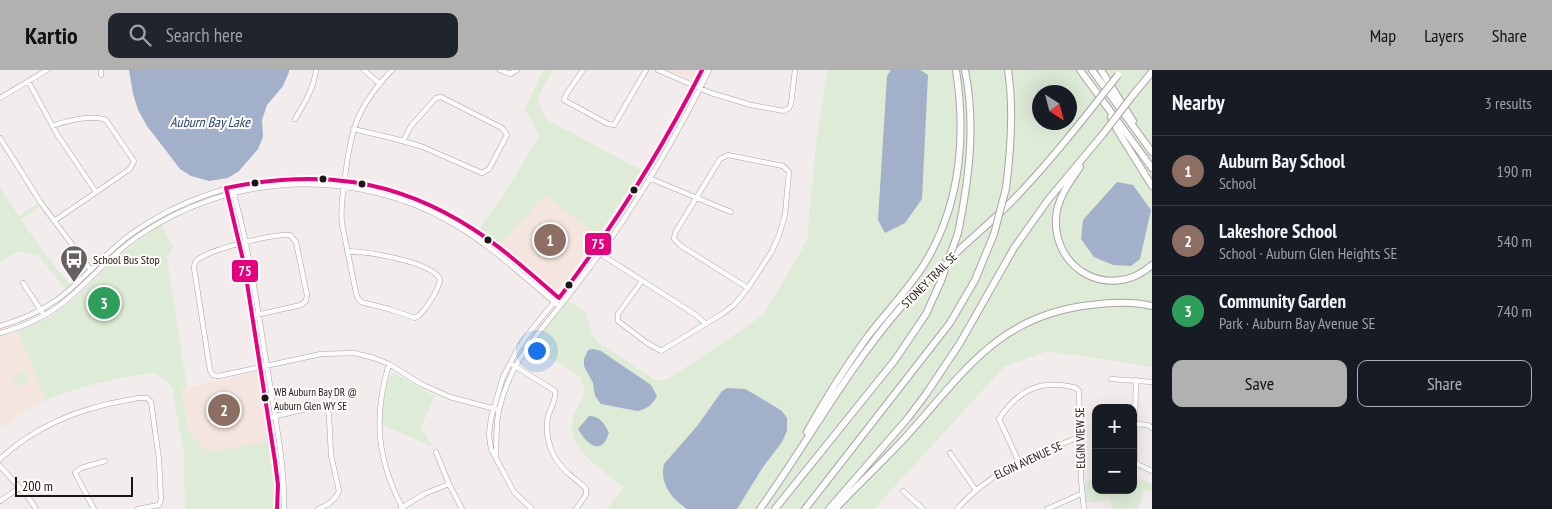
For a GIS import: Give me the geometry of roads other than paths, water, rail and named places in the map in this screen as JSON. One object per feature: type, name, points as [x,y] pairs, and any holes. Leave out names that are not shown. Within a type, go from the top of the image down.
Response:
[{"type":"highway","points":[[794,458],[809,429],[848,366],[868,337],[920,272],[947,216],[957,177],[960,154],[960,99],[956,70]]},
{"type":"highway","points":[[774,509],[895,360],[926,314],[941,281],[958,233],[966,194],[971,126],[964,70]]},
{"type":"highway","points":[[805,509],[950,323],[975,280],[994,234],[1006,188],[1012,105],[1008,70]]},
{"type":"highway","points":[[1080,70],[1152,168]]},
{"type":"highway","points":[[1092,70],[1152,152]]},
{"type":"highway","points":[[1101,70],[1121,100],[1143,140]]},
{"type":"highway","name":"STONEY TRAIL SE","points":[[760,509],[858,360],[893,316],[924,283],[1012,201],[1048,162],[1120,72]]},
{"type":"highway","points":[[829,509],[908,418],[926,394],[960,343],[1014,248],[1048,200],[1152,72]]},
{"type":"highway","points":[[1105,105],[1116,128],[1152,186]]},
{"type":"highway","points":[[1102,135],[1065,189],[1060,200],[1056,219],[1056,232],[1061,246],[1067,258],[1077,268],[1093,278],[1111,282],[1129,280],[1138,276],[1152,265]]},
{"type":"highway","points":[[835,509],[903,440],[976,358],[1010,331],[1046,315],[1080,306],[1130,302],[1152,306]]},
{"type":"street","points":[[0,98],[47,70]]},
{"type":"street","points":[[295,119],[313,84],[316,70]]},
{"type":"street","points":[[364,70],[380,84]]},
{"type":"street","points":[[348,251],[383,255],[411,263],[437,274],[440,279],[440,285],[422,314],[415,318],[384,307],[363,303],[357,297],[341,217],[344,180],[353,129],[361,109],[392,70]]},
{"type":"street","points":[[500,70],[510,74],[517,70]]},
{"type":"street","points":[[583,70],[564,100],[614,126],[646,70]]},
{"type":"street","points":[[658,70],[694,86],[750,105],[785,110],[792,104],[794,70]]},
{"type":"street","points":[[532,509],[514,492],[491,449],[489,435],[493,409],[503,377],[525,338],[594,250],[644,176],[702,70]]},
{"type":"street","points":[[496,459],[496,426],[499,410],[507,382],[515,366],[530,341],[600,254],[650,178],[709,70]]},
{"type":"street","points":[[28,81],[52,126],[96,192]]},
{"type":"street","points":[[353,129],[403,141],[437,152],[483,173],[489,169],[507,135],[502,128],[440,97],[436,98],[417,119],[403,141]]},
{"type":"street","points":[[52,126],[70,120],[102,118],[109,122],[134,159],[134,164],[130,168],[54,221]]},
{"type":"street","points":[[0,138],[54,221],[92,271]]},
{"type":"street","points":[[642,281],[618,314],[617,319],[620,324],[656,349],[663,350],[734,305],[748,288],[780,235],[786,208],[788,170],[783,166],[725,155],[720,158],[675,233],[676,242],[748,288]]},
{"type":"street","points":[[644,176],[731,212]]},
{"type":"street","points":[[0,333],[27,324],[70,297],[116,246],[152,220],[192,200],[226,188],[260,181],[295,178],[344,180],[390,189],[418,199],[446,212],[488,240],[563,302]]},
{"type":"street","points":[[0,326],[40,310],[65,293],[128,243],[154,226],[195,205],[228,194],[283,185],[344,186],[372,191],[405,201],[452,223],[491,250],[559,306]]},
{"type":"street","points":[[232,187],[246,242],[267,365],[283,471],[284,509]]},
{"type":"street","points":[[226,188],[240,244],[252,316],[277,474],[278,509]]},
{"type":"street","points":[[252,316],[301,305],[306,301],[307,295],[294,238],[287,235],[246,242],[199,259],[194,264],[204,336],[210,370],[213,375],[219,376],[321,354],[342,352],[363,355],[389,364],[421,384],[462,402],[499,410]]},
{"type":"street","points":[[594,250],[696,314],[706,324]]},
{"type":"street","points":[[23,283],[44,315]]},
{"type":"street","points":[[510,363],[555,391],[556,396],[550,409],[548,422],[549,443],[559,464],[586,489],[586,495],[576,509]]},
{"type":"street","points":[[389,364],[380,400],[379,435],[384,465],[401,508],[424,494],[449,484]]},
{"type":"street","points":[[1111,379],[1152,382]]},
{"type":"street","points":[[1135,404],[1136,380]]},
{"type":"street","name":"ELGIN VIEW SE","points":[[1019,462],[999,420],[1005,411],[1023,393],[1036,386],[1055,383],[1076,388],[1079,392],[1081,494],[1084,509]]},
{"type":"street","points":[[0,459],[32,435],[70,416],[109,403],[146,398],[151,402],[159,459],[161,500],[159,505],[138,509]]},
{"type":"street","points":[[268,417],[319,406],[324,407],[328,412],[330,450],[339,491],[338,495],[331,502],[318,509]]},
{"type":"street","points":[[1137,424],[1148,425],[1152,428]]},
{"type":"street","name":"ELGIN AVENUE SE","points":[[957,509],[976,489],[996,474],[1019,462],[1080,437]]},
{"type":"street","points":[[436,452],[462,509]]},
{"type":"street","points":[[950,453],[976,489]]},
{"type":"street","points":[[94,509],[76,472],[81,468],[105,461]]},
{"type":"street","points":[[1137,465],[1152,471]]},
{"type":"street","points":[[0,466],[36,509]]},
{"type":"street","points":[[0,501],[19,488]]},
{"type":"street","points":[[903,491],[923,509]]},
{"type":"street","points":[[1047,509],[1081,494]]},
{"type":"water","name":"Auburn Bay Lake","points":[[129,70],[289,70],[289,72],[283,86],[267,105],[262,120],[263,137],[258,149],[239,171],[228,178],[209,181],[191,176],[180,169],[147,126],[138,110]]},
{"type":"water","points":[[891,70],[920,70],[928,75],[922,199],[905,223],[885,233],[878,220],[887,76]]},
{"type":"water","points":[[1117,182],[1133,185],[1151,210],[1140,259],[1131,266],[1113,265],[1094,257],[1081,239],[1083,220]]},
{"type":"water","points":[[588,350],[601,351],[651,385],[657,396],[651,404],[637,411],[601,404],[595,396],[593,383],[584,366],[584,359]]},
{"type":"water","points":[[727,388],[745,389],[782,411],[787,418],[787,431],[782,442],[763,467],[737,509],[687,509],[668,490],[663,478],[664,464],[698,425],[722,391]]},
{"type":"water","points":[[589,416],[596,417],[602,421],[609,433],[605,442],[599,446],[588,442],[578,429]]},
{"type":"place","name":"Auburn Bay School","points":[[550,240]]},
{"type":"place","name":"School Bus Stop","points":[[74,283]]},
{"type":"place","name":"Community Garden","points":[[104,303]]},
{"type":"place","name":"WB Auburn Bay DR @ Auburn Glen WY SE","points":[[265,398]]},
{"type":"place","name":"Lakeshore School","points":[[224,410]]}]
